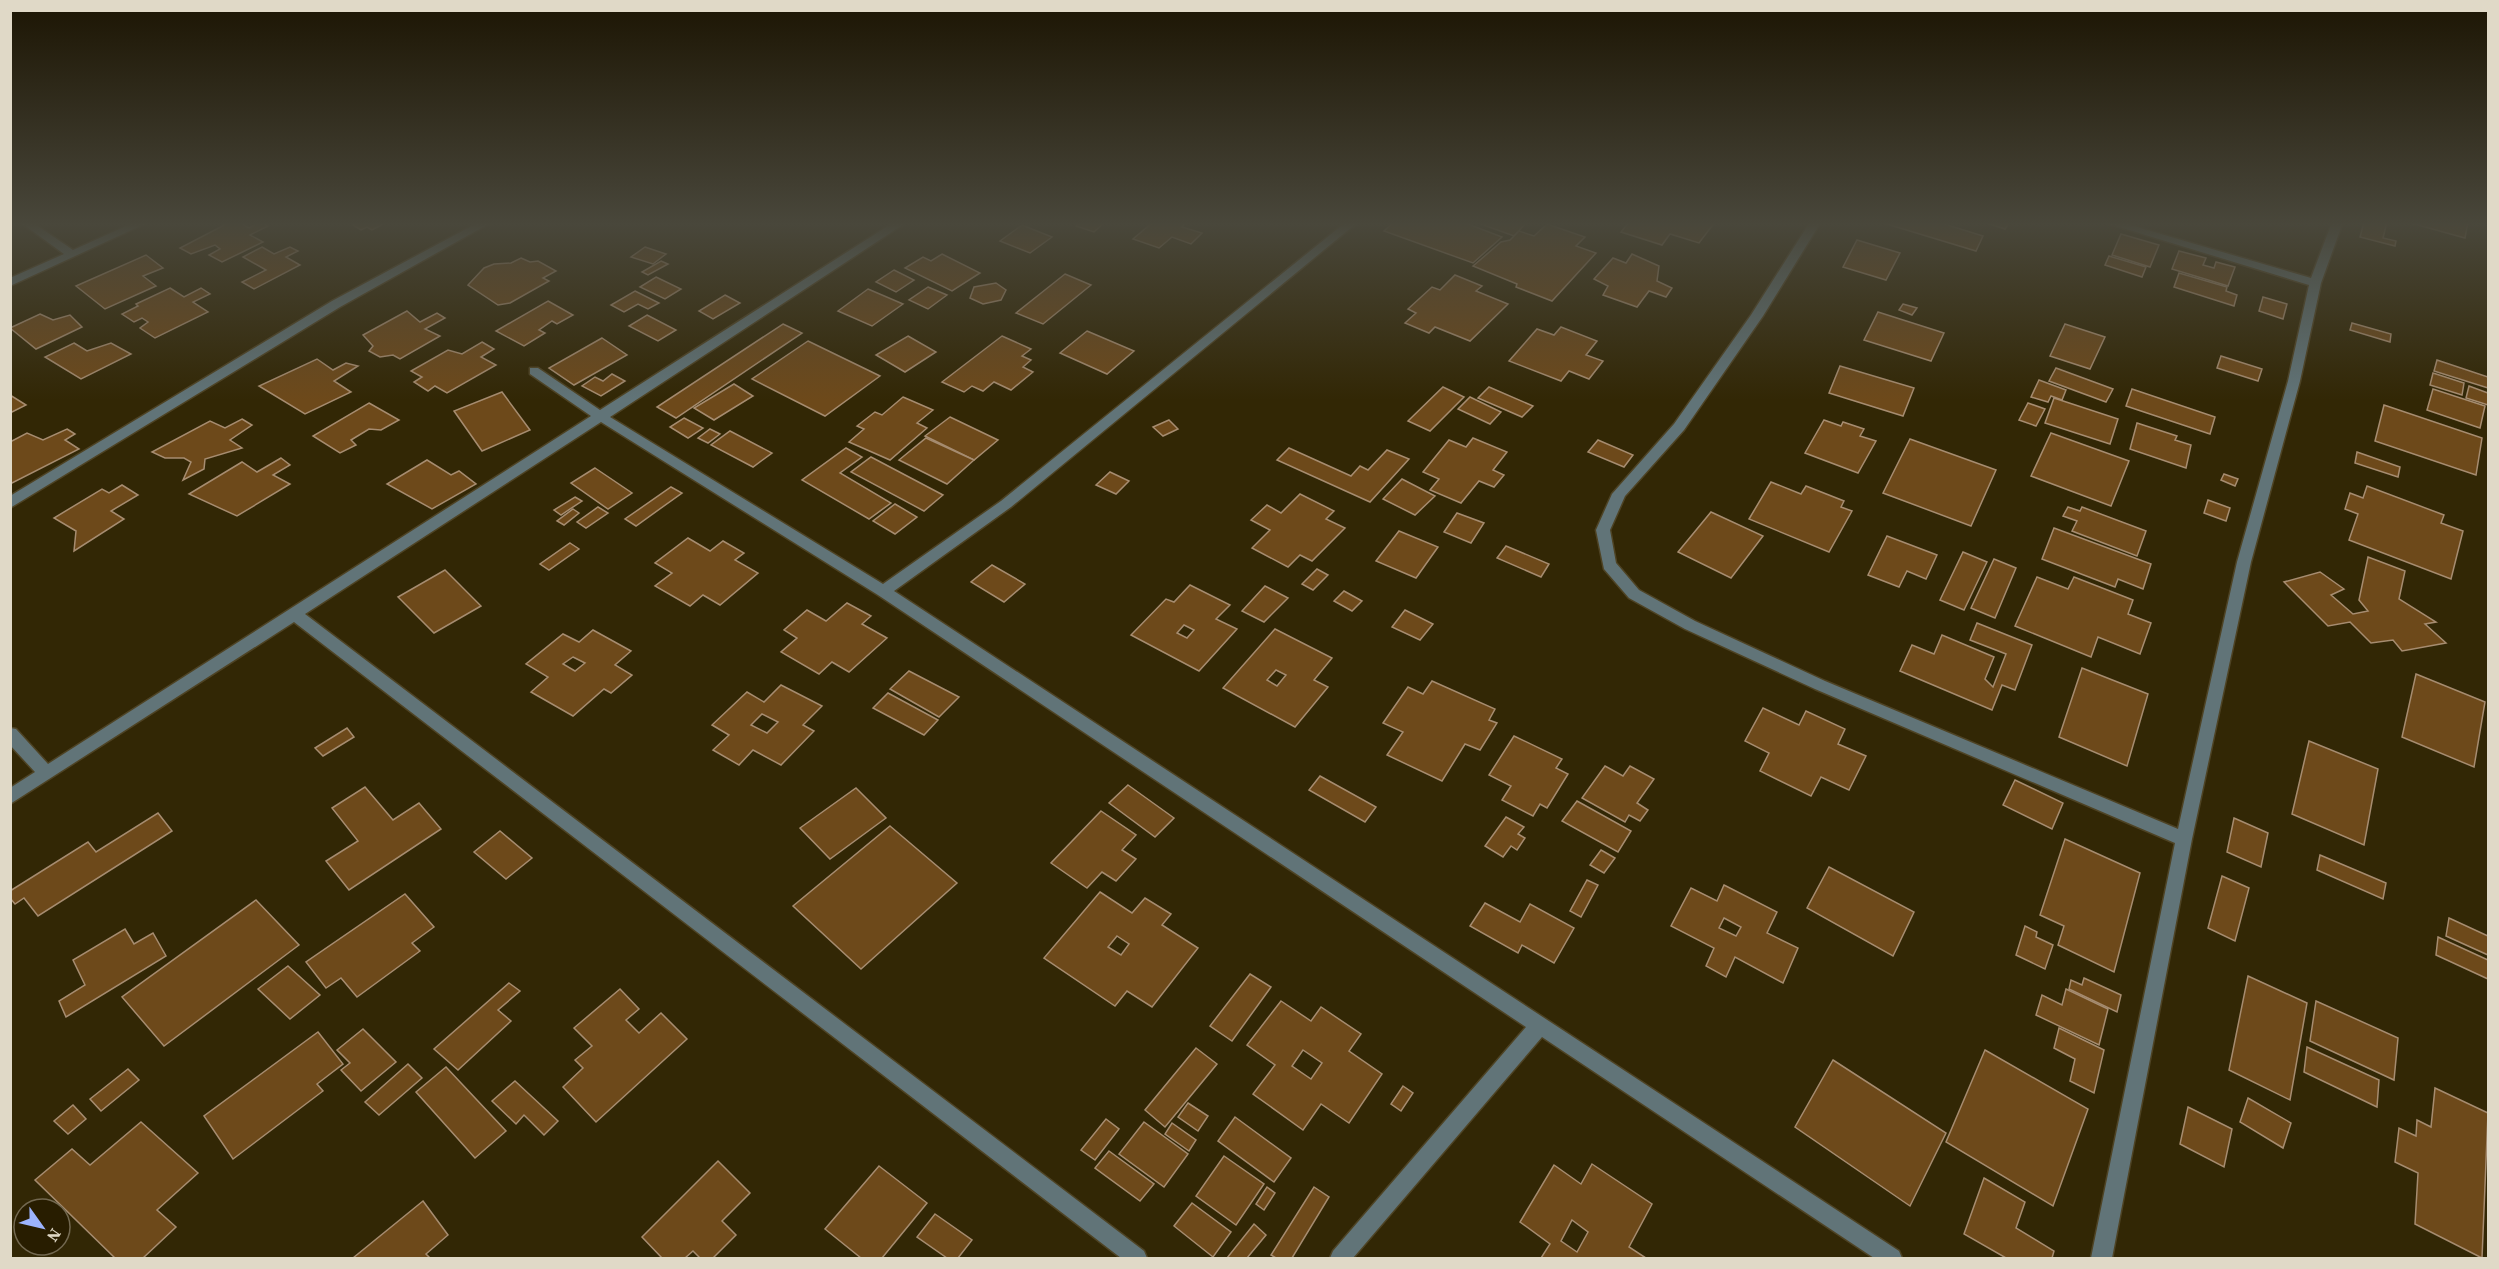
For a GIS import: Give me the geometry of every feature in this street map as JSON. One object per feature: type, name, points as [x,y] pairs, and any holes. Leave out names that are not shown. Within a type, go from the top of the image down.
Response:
[{"type":"street","points":[[10,502],[336,304],[378,281]]},
{"type":"street","points":[[10,797],[811,281]]},
{"type":"street","points":[[883,591],[1015,497],[1280,281]]},
{"type":"street","points":[[1779,281],[1679,427],[1619,494],[1603,530],[1609,565],[1634,594],[1690,625],[1820,686],[2184,839]]},
{"type":"street","points":[[2102,1258],[2184,839],[2244,562],[2294,381],[2315,283],[2309,281]]},
{"type":"street","points":[[534,371],[601,417],[883,591],[1892,1258]]},
{"type":"street","points":[[293,613],[1137,1258]]},
{"type":"street","points":[[10,734],[47,774]]},
{"type":"street","points":[[1340,1258],[1540,1025]]},
{"type":"building","points":[[87,281],[150,281],[156,286],[105,309],[76,286]]},
{"type":"building","points":[[244,281],[269,281],[254,289]]},
{"type":"building","points":[[472,281],[549,281],[510,303],[498,305],[468,285]]},
{"type":"building","points":[[649,281],[665,281],[681,289],[665,299],[640,287]]},
{"type":"building","points":[[877,281],[912,281],[896,292]]},
{"type":"building","points":[[932,281],[967,281],[952,291]]},
{"type":"building","points":[[1056,281],[1082,281],[1091,285],[1043,324],[1016,313]]},
{"type":"building","points":[[1449,281],[1470,281],[1482,286],[1476,291],[1508,304],[1470,341],[1435,327],[1429,333],[1405,323],[1416,313],[1408,309],[1432,287],[1440,290]]},
{"type":"building","points":[[1510,281],[1570,281],[1552,301],[1516,287],[1517,284]]},
{"type":"building","points":[[1598,281],[1657,281],[1672,288],[1666,297],[1649,291],[1637,307],[1603,295],[1608,286]]},
{"type":"building","points":[[2176,281],[2207,281],[2227,287],[2226,291],[2237,295],[2234,306],[2174,287]]},
{"type":"building","points":[[2212,281],[2230,281],[2228,286]]},
{"type":"building","points":[[996,283],[1006,290],[1001,300],[983,304],[970,298],[974,287]]},
{"type":"building","points":[[928,287],[947,295],[928,309],[909,300]]},
{"type":"building","points":[[170,288],[184,297],[201,288],[210,294],[193,302],[208,312],[155,338],[140,328],[148,322],[142,318],[134,322],[122,314],[138,306],[136,304]]},
{"type":"building","points":[[868,289],[903,304],[872,326],[838,311]]},
{"type":"building","points":[[635,291],[659,303],[648,309],[638,304],[624,312],[611,305]]},
{"type":"building","points":[[725,295],[740,303],[713,319],[699,311]]},
{"type":"building","points":[[2263,297],[2287,304],[2283,319],[2259,311]]},
{"type":"building","points":[[548,301],[573,315],[557,324],[552,321],[539,330],[545,333],[524,346],[496,331]]},
{"type":"building","points":[[1903,304],[1917,308],[1912,315],[1899,310]]},
{"type":"building","points":[[407,311],[420,322],[437,313],[445,318],[425,329],[440,336],[400,359],[393,355],[380,357],[369,351],[373,346],[363,335]]},
{"type":"building","points":[[1878,312],[1944,333],[1931,361],[1864,340]]},
{"type":"building","points":[[40,314],[53,320],[70,315],[82,327],[36,349],[10,328]]},
{"type":"building","points":[[647,315],[676,330],[658,341],[629,326]]},
{"type":"building","points":[[2352,323],[2391,334],[2390,342],[2350,330]]},
{"type":"building","points":[[783,324],[802,333],[676,418],[657,407]]},
{"type":"building","points":[[2065,324],[2105,337],[2090,369],[2050,356]]},
{"type":"building","points":[[1561,327],[1597,341],[1586,355],[1603,361],[1589,379],[1569,371],[1561,381],[1509,361],[1537,329],[1554,335]]},
{"type":"building","points":[[1087,331],[1134,351],[1107,374],[1060,353]]},
{"type":"building","points":[[908,336],[936,352],[905,372],[876,355]]},
{"type":"building","points":[[1002,336],[1031,349],[1022,356],[1031,360],[1023,367],[1033,372],[1011,390],[994,382],[983,391],[972,386],[964,392],[942,382]]},
{"type":"building","points":[[602,338],[627,355],[574,385],[549,368]]},
{"type":"building","points":[[808,341],[880,376],[825,416],[752,379]]},
{"type":"building","points":[[482,342],[494,349],[481,357],[496,365],[447,393],[435,386],[428,391],[414,382],[422,377],[411,371],[448,350],[462,354]]},
{"type":"building","points":[[74,343],[87,351],[111,343],[131,354],[81,379],[45,357]]},
{"type":"building","points":[[2221,356],[2262,369],[2258,381],[2217,368]]},
{"type":"building","points":[[317,359],[333,370],[346,363],[358,366],[334,381],[351,392],[305,414],[259,386]]},
{"type":"building","points":[[2437,360],[2488,377],[2488,388],[2434,371]]},
{"type":"building","points":[[1840,366],[1914,388],[1903,416],[1829,393]]},
{"type":"building","points":[[2056,368],[2113,389],[2106,402],[2049,381]]},
{"type":"building","points":[[2433,373],[2464,383],[2462,395],[2430,385]]},
{"type":"building","points":[[612,374],[625,381],[601,396],[582,386],[595,377],[603,381]]},
{"type":"building","points":[[2039,380],[2066,390],[2062,400],[2051,396],[2048,402],[2031,397]]},
{"type":"building","points":[[734,384],[753,396],[714,420],[694,408]]},
{"type":"building","points":[[2469,386],[2488,393],[2488,405],[2466,398]]},
{"type":"building","points":[[1443,387],[1464,397],[1430,431],[1408,421]]},
{"type":"building","points":[[1489,387],[1533,406],[1522,417],[1478,398]]},
{"type":"building","points":[[2132,389],[2215,417],[2210,434],[2126,406]]},
{"type":"building","points":[[2433,389],[2485,406],[2480,428],[2427,410]]},
{"type":"building","points":[[502,392],[530,430],[482,451],[454,411]]},
{"type":"building","points":[[10,395],[26,405],[10,413]]},
{"type":"building","points":[[903,397],[933,410],[917,423],[927,428],[890,460],[849,442],[864,429],[857,426],[875,412],[882,415]]},
{"type":"building","points":[[1470,397],[1501,412],[1490,424],[1458,409]]},
{"type":"building","points":[[2054,398],[2118,419],[2110,444],[2045,423]]},
{"type":"building","points":[[369,403],[399,420],[381,430],[369,429],[351,440],[356,445],[340,453],[313,436]]},
{"type":"building","points":[[2028,403],[2045,409],[2036,426],[2019,420]]},
{"type":"building","points":[[2384,405],[2482,438],[2476,475],[2375,441]]},
{"type":"building","points":[[950,417],[998,440],[974,460],[925,436]]},
{"type":"building","points":[[684,418],[703,428],[688,438],[670,427]]},
{"type":"building","points":[[242,419],[252,425],[230,440],[242,448],[205,459],[204,469],[183,480],[191,462],[184,458],[165,458],[152,452],[210,421],[225,428]]},
{"type":"building","points":[[1169,420],[1178,429],[1163,436],[1153,427]]},
{"type":"building","points":[[1824,420],[1841,426],[1843,422],[1864,429],[1860,436],[1876,441],[1858,473],[1805,453]]},
{"type":"building","points":[[2137,423],[2177,436],[2175,440],[2191,445],[2186,468],[2130,449]]},
{"type":"building","points":[[67,429],[75,434],[65,440],[79,449],[10,484],[10,442],[27,433],[43,440]]},
{"type":"building","points":[[710,429],[720,434],[708,443],[698,438]]},
{"type":"building","points":[[730,431],[772,453],[753,467],[711,445]]},
{"type":"building","points":[[2051,433],[2129,461],[2111,506],[2031,476]]},
{"type":"building","points":[[926,438],[974,460],[947,484],[899,460]]},
{"type":"building","points":[[1473,438],[1507,452],[1493,470],[1504,475],[1494,487],[1479,481],[1461,503],[1430,490],[1439,479],[1423,472],[1449,440],[1466,447]]},
{"type":"building","points":[[1910,439],[1996,470],[1971,526],[1883,493]]},
{"type":"building","points":[[1598,440],[1633,455],[1624,467],[1588,452]]},
{"type":"building","points":[[846,448],[862,457],[840,473],[891,503],[869,519],[802,480]]},
{"type":"building","points":[[1289,448],[1351,476],[1360,466],[1368,470],[1387,450],[1409,459],[1370,502],[1277,460]]},
{"type":"building","points":[[2357,452],[2400,467],[2398,477],[2355,463]]},
{"type":"building","points":[[871,457],[943,495],[924,511],[851,472]]},
{"type":"building","points":[[281,458],[290,465],[273,475],[290,484],[237,516],[189,494],[242,462],[257,472]]},
{"type":"building","points":[[427,460],[451,475],[459,471],[476,484],[432,509],[387,484]]},
{"type":"building","points":[[595,468],[632,493],[608,509],[571,483]]},
{"type":"building","points":[[1110,472],[1129,481],[1116,494],[1096,485]]},
{"type":"building","points":[[2224,474],[2238,479],[2235,486],[2221,480]]},
{"type":"building","points":[[1402,479],[1435,496],[1415,515],[1383,499]]},
{"type":"building","points":[[1771,482],[1801,494],[1806,486],[1844,501],[1841,507],[1852,511],[1829,552],[1749,519]]},
{"type":"building","points":[[122,485],[138,495],[111,511],[124,519],[74,551],[76,531],[54,518],[102,489],[109,493]]},
{"type":"building","points":[[2367,486],[2444,515],[2441,523],[2463,531],[2451,579],[2349,540],[2358,514],[2345,509],[2350,493],[2363,498]]},
{"type":"building","points":[[671,487],[682,493],[636,526],[625,519]]},
{"type":"building","points":[[1300,494],[1334,511],[1326,519],[1345,528],[1312,561],[1300,555],[1288,567],[1252,548],[1270,530],[1251,520],[1267,505],[1281,513]]},
{"type":"building","points":[[575,497],[582,501],[561,515],[554,510]]},
{"type":"building","points":[[2208,500],[2230,508],[2226,521],[2204,513]]},
{"type":"building","points":[[895,504],[917,517],[895,534],[873,521]]},
{"type":"building","points":[[598,507],[608,513],[586,528],[577,522]]},
{"type":"building","points":[[2068,507],[2080,511],[2082,507],[2146,531],[2137,556],[2072,531],[2077,521],[2063,516]]},
{"type":"building","points":[[573,509],[579,513],[564,525],[557,521]]},
{"type":"building","points":[[1711,512],[1763,536],[1731,578],[1678,552]]},
{"type":"building","points":[[1457,513],[1484,523],[1471,543],[1444,532]]},
{"type":"building","points":[[2054,528],[2151,564],[2143,589],[2118,579],[2115,587],[2042,559]]},
{"type":"building","points":[[1399,531],[1438,547],[1416,578],[1376,561]]},
{"type":"building","points":[[1887,536],[1937,555],[1926,579],[1907,571],[1899,587],[1868,575]]},
{"type":"building","points":[[688,538],[710,551],[723,541],[744,553],[735,560],[758,573],[720,605],[703,595],[690,606],[655,586],[672,573],[655,563]]},
{"type":"building","points":[[570,543],[579,549],[549,570],[540,564]]},
{"type":"building","points":[[1506,546],[1549,564],[1541,577],[1497,558]]},
{"type":"building","points":[[1963,552],[1987,562],[1964,610],[1940,600]]},
{"type":"building","points":[[2368,557],[2405,571],[2399,599],[2436,622],[2425,624],[2446,643],[2402,651],[2393,640],[2371,643],[2350,622],[2328,626],[2284,582],[2320,572],[2344,589],[2331,595],[2353,614],[2368,611],[2359,600]]},
{"type":"building","points":[[1994,559],[2016,568],[1995,618],[1971,608]]},
{"type":"building","points":[[992,565],[1025,584],[1004,602],[971,582]]},
{"type":"building","points":[[1317,569],[1328,575],[1313,590],[1302,584]]},
{"type":"building","points":[[445,570],[481,606],[434,633],[398,597]]},
{"type":"building","points":[[2037,577],[2068,589],[2074,577],[2133,600],[2128,614],[2151,623],[2140,654],[2098,637],[2091,657],[2015,626]]},
{"type":"building","points":[[1190,585],[1230,605],[1216,619],[1237,629],[1199,671],[1131,635],[1166,599],[1174,602]],"holes":[[[1184,625],[1194,630],[1187,638],[1177,633]]]},
{"type":"building","points":[[1265,586],[1288,598],[1264,622],[1242,611]]},
{"type":"building","points":[[1344,591],[1362,601],[1352,611],[1334,601]]},
{"type":"building","points":[[847,603],[871,616],[862,624],[887,638],[849,672],[832,662],[819,674],[781,652],[797,638],[784,630],[807,610],[826,621]]},
{"type":"building","points":[[1405,610],[1433,624],[1420,640],[1392,627]]},
{"type":"building","points":[[1977,623],[2032,645],[2015,690],[2002,685],[1992,710],[1900,671],[1912,645],[1934,654],[1942,635],[1994,657],[1985,679],[1993,687],[2006,654],[1970,640]]},
{"type":"building","points":[[1275,629],[1332,658],[1314,680],[1328,687],[1295,727],[1223,688]],"holes":[[[1276,670],[1286,675],[1277,686],[1267,680]]]},
{"type":"building","points":[[593,630],[631,651],[615,665],[632,675],[611,693],[604,689],[573,716],[531,692],[548,677],[526,664],[563,634],[579,642]],"holes":[[[573,657],[585,663],[575,671],[563,664]]]},
{"type":"building","points":[[2082,668],[2148,694],[2127,766],[2059,737]]},
{"type":"building","points":[[909,671],[959,697],[939,717],[890,689]]},
{"type":"building","points":[[2416,674],[2485,702],[2474,767],[2402,737]]},
{"type":"building","points":[[1432,681],[1495,709],[1489,720],[1497,723],[1480,750],[1465,744],[1442,781],[1387,755],[1403,732],[1383,723],[1408,687],[1423,694]]},
{"type":"building","points":[[781,685],[822,706],[803,725],[814,731],[781,765],[753,750],[739,765],[713,750],[729,735],[712,725],[747,692],[764,702]],"holes":[[[762,714],[778,722],[767,733],[751,725]]]},
{"type":"building","points":[[888,693],[938,720],[924,735],[873,708]]},
{"type":"building","points":[[1763,708],[1799,725],[1806,711],[1845,729],[1838,744],[1866,756],[1849,790],[1821,777],[1811,796],[1760,771],[1769,753],[1745,741]]},
{"type":"building","points":[[347,728],[354,737],[323,756],[315,748]]},
{"type":"building","points":[[1514,736],[1562,759],[1556,768],[1568,774],[1547,808],[1540,804],[1533,816],[1502,800],[1511,786],[1489,775]]},
{"type":"building","points":[[2309,741],[2378,769],[2364,845],[2292,814]]},
{"type":"building","points":[[1605,766],[1623,776],[1630,766],[1654,779],[1637,803],[1648,810],[1640,821],[1629,815],[1625,822],[1582,798]]},
{"type":"building","points":[[1320,776],[1376,807],[1365,822],[1309,790]]},
{"type":"building","points":[[2015,780],[2063,803],[2052,829],[2003,805]]},
{"type":"building","points":[[1128,785],[1174,818],[1155,837],[1109,803]]},
{"type":"building","points":[[365,787],[393,820],[419,803],[441,829],[349,890],[326,861],[358,841],[332,808]]},
{"type":"building","points":[[856,788],[886,818],[830,859],[800,828]]},
{"type":"building","points":[[1577,801],[1631,831],[1618,852],[1562,821]]},
{"type":"building","points":[[1101,811],[1136,835],[1122,850],[1136,859],[1116,881],[1102,872],[1087,888],[1051,863]]},
{"type":"building","points":[[158,813],[172,831],[38,916],[24,898],[15,904],[10,898],[10,891],[88,842],[96,852]]},
{"type":"building","points":[[1506,817],[1524,827],[1518,834],[1525,838],[1517,850],[1511,846],[1503,857],[1485,846]]},
{"type":"building","points":[[2234,818],[2268,833],[2261,867],[2227,852]]},
{"type":"building","points":[[890,826],[957,883],[861,969],[793,906]]},
{"type":"building","points":[[500,831],[532,858],[506,879],[474,852]]},
{"type":"building","points":[[2065,839],[2140,873],[2114,972],[2058,945],[2064,926],[2040,915]]},
{"type":"building","points":[[1601,850],[1615,858],[1604,873],[1590,865]]},
{"type":"building","points":[[2320,855],[2386,883],[2383,899],[2317,870]]},
{"type":"building","points":[[1829,867],[1914,912],[1893,956],[1807,908]]},
{"type":"building","points":[[2222,876],[2249,888],[2235,941],[2208,928]]},
{"type":"building","points":[[1587,880],[1598,885],[1581,917],[1570,911]]},
{"type":"building","points":[[1724,885],[1777,912],[1767,933],[1798,948],[1783,983],[1735,957],[1726,977],[1706,966],[1714,948],[1671,926],[1691,888],[1717,901]],"holes":[[[1724,918],[1741,927],[1736,936],[1719,928]]]},
{"type":"building","points":[[1100,892],[1132,913],[1145,898],[1171,914],[1162,925],[1198,948],[1152,1007],[1127,991],[1115,1006],[1044,958]],"holes":[[[1117,936],[1129,944],[1121,955],[1108,947]]]},
{"type":"building","points":[[405,894],[434,927],[412,943],[420,951],[357,997],[341,978],[326,988],[306,962]]},
{"type":"building","points":[[256,900],[299,945],[164,1046],[122,997]]},
{"type":"building","points":[[1485,903],[1520,922],[1530,904],[1574,928],[1554,963],[1522,945],[1518,953],[1470,926]]},
{"type":"building","points":[[2449,918],[2488,936],[2488,955],[2446,936]]},
{"type":"building","points":[[2025,926],[2037,932],[2036,937],[2053,945],[2045,969],[2016,955]]},
{"type":"building","points":[[125,929],[134,944],[153,933],[166,956],[66,1017],[59,1001],[85,985],[73,960]]},
{"type":"building","points":[[2438,937],[2488,960],[2488,979],[2436,955]]},
{"type":"building","points":[[288,966],[320,995],[290,1019],[258,989]]},
{"type":"building","points":[[1250,974],[1271,987],[1232,1041],[1210,1026]]},
{"type":"building","points":[[2248,976],[2307,1003],[2290,1100],[2229,1070]]},
{"type":"building","points":[[2084,978],[2121,995],[2117,1012],[2069,989],[2071,980],[2082,985]]},
{"type":"building","points":[[509,983],[520,991],[498,1010],[511,1021],[458,1070],[434,1049]]},
{"type":"building","points":[[620,989],[639,1009],[626,1020],[639,1033],[661,1013],[687,1039],[596,1122],[563,1087],[583,1068],[575,1060],[592,1046],[574,1028]]},
{"type":"building","points":[[2066,989],[2108,1009],[2099,1045],[2036,1015],[2042,995],[2062,1005]]},
{"type":"building","points":[[1281,1001],[1311,1021],[1321,1007],[1361,1034],[1349,1051],[1382,1074],[1349,1123],[1321,1104],[1303,1130],[1253,1094],[1275,1065],[1247,1045]],"holes":[[[1303,1050],[1322,1063],[1311,1079],[1292,1066]]]},
{"type":"building","points":[[2316,1001],[2398,1038],[2394,1080],[2310,1041]]},
{"type":"building","points":[[2059,1028],[2104,1050],[2094,1093],[2070,1081],[2075,1059],[2054,1048]]},
{"type":"building","points":[[363,1029],[396,1062],[361,1091],[341,1070],[350,1063],[337,1050]]},
{"type":"building","points":[[318,1032],[343,1064],[317,1084],[323,1091],[233,1159],[204,1116]]},
{"type":"building","points":[[2307,1047],[2379,1080],[2377,1107],[2304,1072]]},
{"type":"building","points":[[1196,1048],[1217,1064],[1165,1127],[1145,1110]]},
{"type":"building","points":[[1985,1050],[2088,1109],[2053,1206],[1946,1142]]},
{"type":"building","points":[[1833,1060],[1946,1133],[1910,1206],[1795,1127]]},
{"type":"building","points":[[408,1064],[422,1078],[379,1115],[365,1102]]},
{"type":"building","points":[[446,1067],[506,1131],[475,1158],[416,1092]]},
{"type":"building","points":[[128,1069],[139,1080],[101,1111],[90,1099]]},
{"type":"building","points":[[515,1081],[558,1121],[544,1135],[524,1115],[516,1124],[492,1101]]},
{"type":"building","points":[[1403,1086],[1413,1093],[1401,1111],[1391,1104]]},
{"type":"building","points":[[2435,1088],[2488,1113],[2482,1258],[2415,1224],[2418,1173],[2395,1162],[2399,1128],[2416,1136],[2417,1120],[2431,1127]]},
{"type":"building","points":[[2248,1098],[2291,1123],[2283,1148],[2240,1122]]},
{"type":"building","points":[[1188,1103],[1208,1116],[1198,1131],[1178,1117]]},
{"type":"building","points":[[73,1105],[86,1119],[68,1134],[54,1121]]},
{"type":"building","points":[[2188,1107],[2232,1129],[2224,1167],[2180,1144]]},
{"type":"building","points":[[1235,1117],[1291,1158],[1274,1182],[1218,1141]]},
{"type":"building","points":[[1106,1119],[1119,1129],[1095,1160],[1081,1150]]},
{"type":"building","points":[[141,1122],[198,1173],[157,1210],[176,1227],[143,1258],[115,1258],[72,1216],[72,1197],[52,1197],[35,1180],[72,1149],[90,1165]]},
{"type":"building","points":[[1144,1122],[1188,1154],[1164,1187],[1119,1154]]},
{"type":"building","points":[[1172,1123],[1196,1140],[1189,1151],[1165,1134]]},
{"type":"building","points":[[1109,1151],[1154,1184],[1140,1201],[1095,1168]]},
{"type":"building","points":[[1224,1156],[1264,1184],[1236,1225],[1196,1196]]},
{"type":"building","points":[[718,1161],[750,1193],[722,1221],[736,1235],[713,1258],[700,1258],[693,1251],[685,1258],[662,1258],[642,1237]]},
{"type":"building","points":[[1592,1164],[1652,1204],[1629,1247],[1646,1258],[1541,1258],[1550,1244],[1520,1222],[1554,1165],[1581,1184]],"holes":[[[1572,1220],[1588,1232],[1577,1252],[1561,1241]]]},
{"type":"building","points":[[879,1166],[927,1203],[882,1258],[861,1258],[825,1229]]},
{"type":"building","points":[[1984,1178],[2025,1202],[2016,1228],[2054,1251],[2052,1258],[2006,1258],[1964,1234]]},
{"type":"building","points":[[1267,1187],[1275,1193],[1264,1210],[1256,1204]]},
{"type":"building","points":[[1314,1187],[1329,1197],[1292,1258],[1276,1258],[1271,1255]]},
{"type":"building","points":[[423,1201],[448,1235],[426,1254],[430,1258],[353,1258]]},
{"type":"building","points":[[1192,1203],[1231,1232],[1213,1257],[1174,1226]]},
{"type":"building","points":[[935,1214],[972,1240],[958,1258],[947,1258],[917,1237]]},
{"type":"building","points":[[1254,1224],[1266,1235],[1247,1258],[1227,1258]]}]
